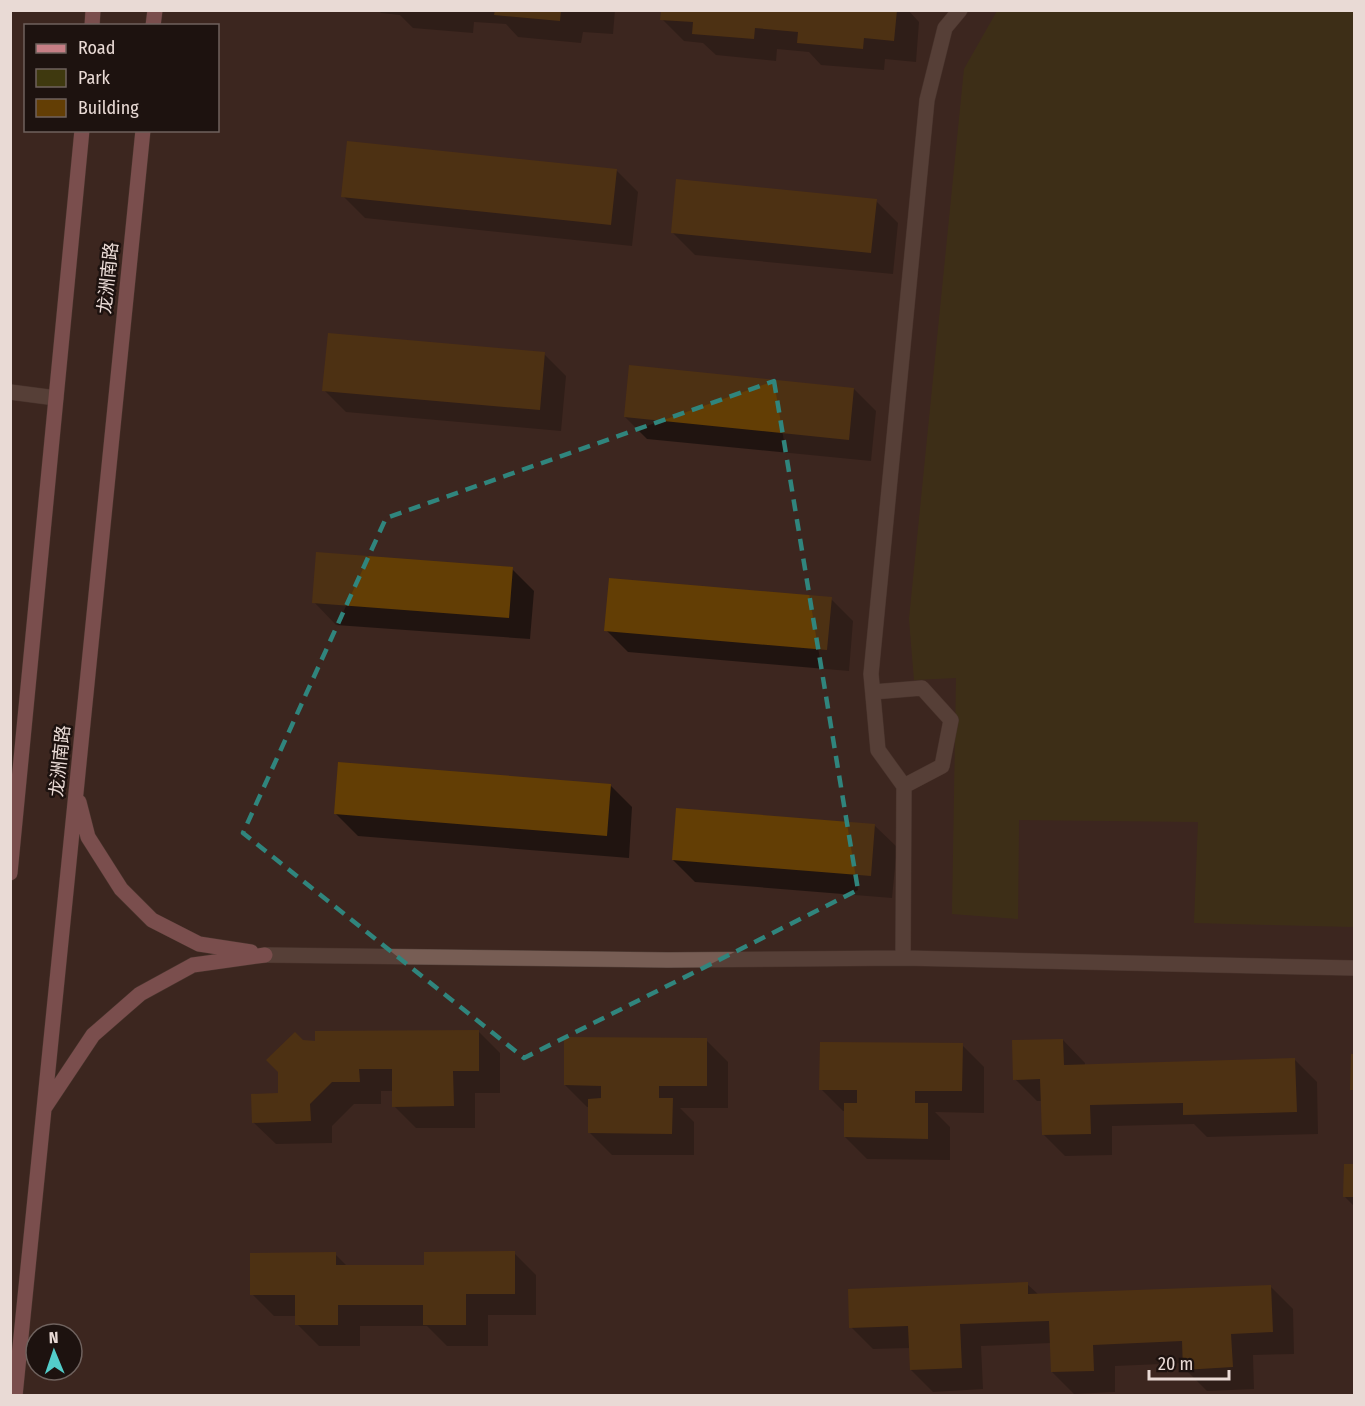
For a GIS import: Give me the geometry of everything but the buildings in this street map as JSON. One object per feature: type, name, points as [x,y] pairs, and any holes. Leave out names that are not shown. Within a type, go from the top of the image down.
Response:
[{"type":"main road","points":[[10,873],[82,132]]},
{"type":"main road","name":"龙洲南路","points":[[15,1395],[143,132]]},
{"type":"main road","points":[[76,793],[88,837],[121,889],[152,920],[199,944],[265,955]]},
{"type":"main road","points":[[44,1109],[93,1035],[140,994],[193,966],[265,955]]},
{"type":"street","points":[[903,958],[904,786],[878,750],[871,674],[927,100],[945,28],[960,10]]},
{"type":"street","points":[[10,392],[56,398]]},
{"type":"street","points":[[873,692],[922,688],[951,720],[942,766],[904,786]]},
{"type":"street","points":[[265,955],[668,960],[903,958],[1354,968]]},
{"type":"highlighted area","points":[[774,381],[858,890],[524,1058],[243,833],[386,518]]},
{"type":"green space","points":[[997,11],[1354,11],[1354,927],[1194,923],[1198,822],[1019,820],[1018,919],[952,914],[956,678],[914,680],[909,619],[964,69]]}]
